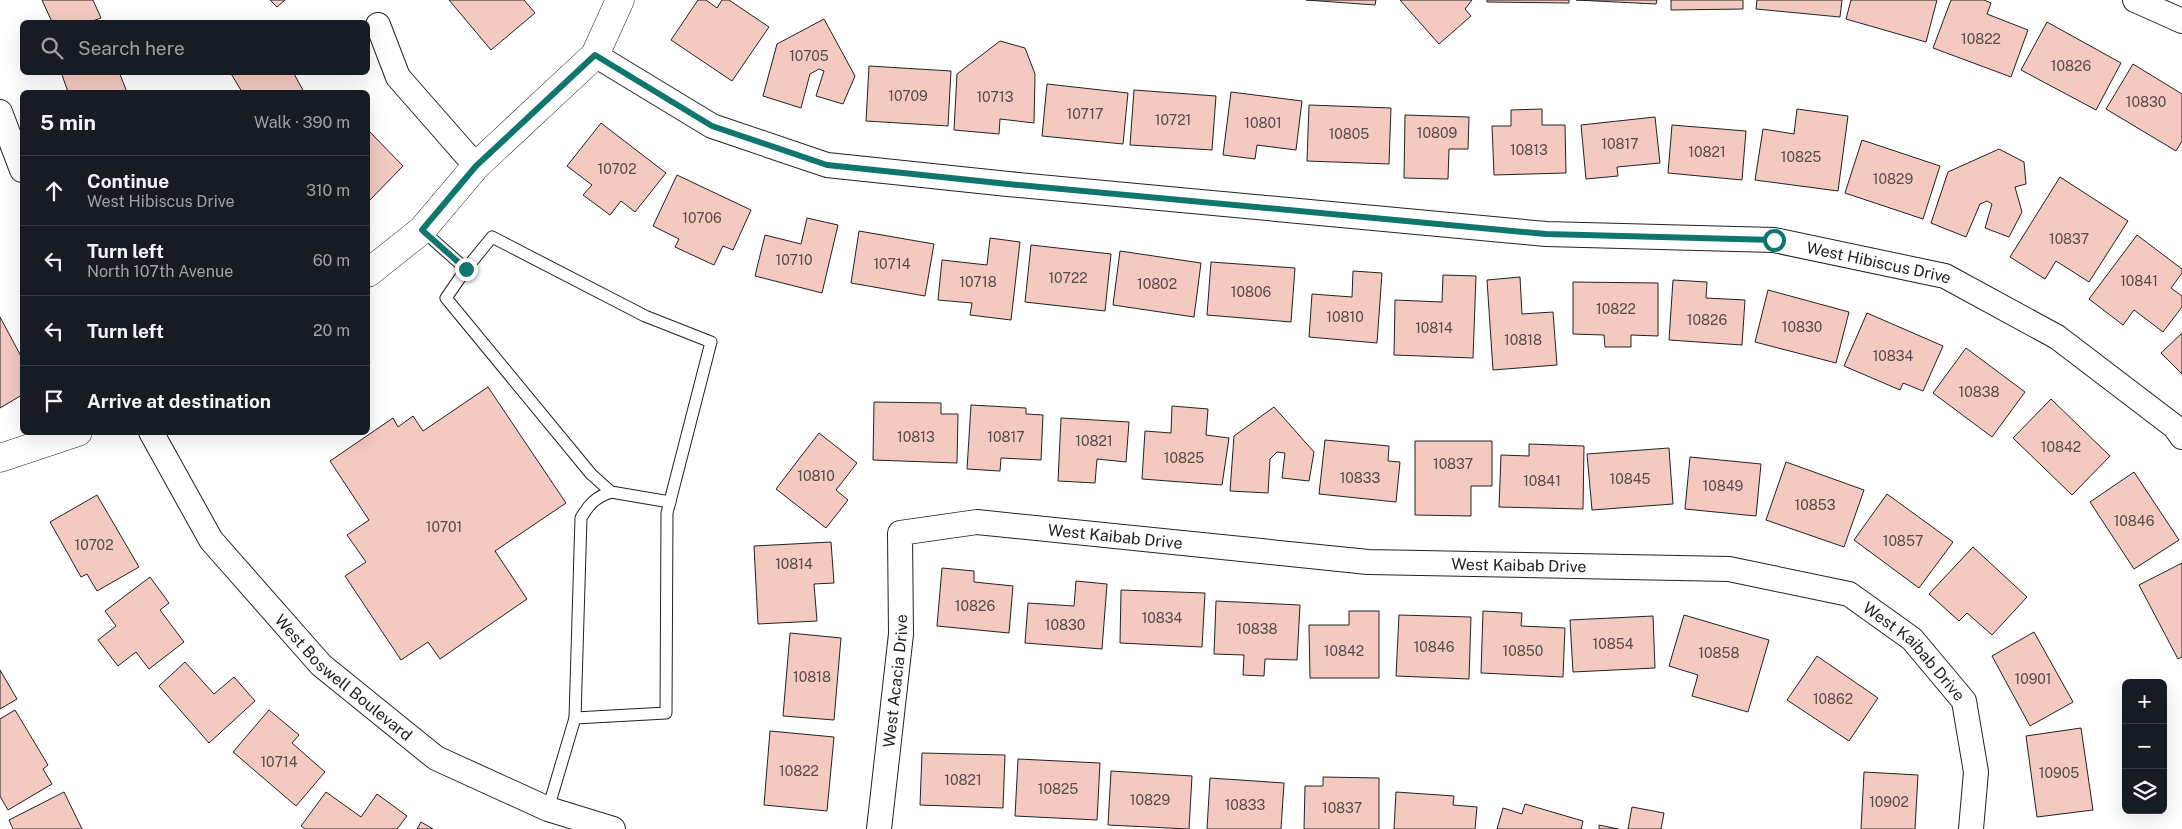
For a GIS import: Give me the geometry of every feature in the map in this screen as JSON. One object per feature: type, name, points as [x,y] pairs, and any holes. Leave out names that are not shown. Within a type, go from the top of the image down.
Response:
[{"type":"street","points":[[370,271],[422,230],[476,166],[595,55],[620,0]]},
{"type":"street","points":[[2135,0],[2182,21]]},
{"type":"street","points":[[378,25],[398,77],[476,166]]},
{"type":"street","name":"West Hibiscus Drive","points":[[595,55],[712,126],[827,165],[1008,184],[1546,234],[1774,240],[1945,276],[2057,337],[2175,426],[2182,437]]},
{"type":"street","points":[[0,112],[20,165]]},
{"type":"street","points":[[0,458],[69,435]]},
{"type":"street","name":"West Boswell Boulevard","points":[[154,435],[211,540],[321,665],[436,758],[556,818],[613,829]]},
{"type":"street","name":"West Kaibab Drive","points":[[900,533],[978,522],[1368,562],[1729,569],[1849,594],[1912,639],[1964,701],[1976,772],[1971,829]]},
{"type":"street","name":"West Acacia Drive","points":[[880,829],[901,634],[900,533]]},
{"type":"lane","points":[[422,230],[466,269]]},
{"type":"lane","points":[[575,718],[666,713],[667,513],[711,342],[645,316],[492,237],[446,298],[574,455],[612,492]]},
{"type":"lane","points":[[556,818],[575,718],[581,518],[588,505],[599,496],[612,492],[670,502]]},
{"type":"building","points":[[42,0],[93,0],[101,18],[96,20],[51,20]]},
{"type":"building","points":[[270,0],[285,0],[277,7]]},
{"type":"building","points":[[449,0],[524,0],[535,13],[491,50]]},
{"type":"building","points":[[698,0],[706,0],[717,8],[722,0],[729,0],[769,27],[732,81],[671,40]]},
{"type":"building","points":[[1306,0],[1376,0],[1375,5]]},
{"type":"building","points":[[1400,0],[1472,0],[1465,9],[1471,16],[1439,44]]},
{"type":"building","points":[[1487,0],[1569,0],[1569,3],[1487,2]]},
{"type":"building","points":[[1576,0],[1657,0],[1656,4]]},
{"type":"building","points":[[1671,0],[1743,0],[1743,9],[1671,10]]},
{"type":"building","points":[[1757,0],[1842,0],[1840,17],[1756,9]]},
{"type":"building","points":[[1851,0],[1937,0],[1926,42],[1846,19]]},
{"type":"building","points":[[1951,0],[1984,0],[1991,3],[1987,14],[2028,30],[2011,77],[1933,48]]},
{"type":"building","points":[[824,19],[855,76],[843,104],[816,96],[824,71],[819,69],[810,74],[801,108],[763,96],[777,44]]},
{"type":"building","points":[[2047,22],[2121,63],[2096,110],[2021,70]]},
{"type":"building","points":[[1000,41],[1025,48],[1035,74],[1034,123],[1000,119],[999,134],[954,130],[957,74]]},
{"type":"building","points":[[2133,64],[2182,94],[2182,141],[2176,151],[2106,109]]},
{"type":"building","points":[[869,66],[951,71],[948,126],[866,121]]},
{"type":"building","points":[[62,75],[120,75],[126,90],[67,90]]},
{"type":"building","points":[[232,75],[295,75],[303,90],[241,90]]},
{"type":"building","points":[[1047,84],[1128,93],[1123,144],[1042,136]]},
{"type":"building","points":[[1134,90],[1216,96],[1212,150],[1130,145]]},
{"type":"building","points":[[1231,92],[1302,101],[1296,150],[1257,145],[1255,159],[1223,155]]},
{"type":"building","points":[[1309,105],[1391,108],[1389,164],[1307,161]]},
{"type":"building","points":[[1542,109],[1542,125],[1565,125],[1566,173],[1494,175],[1492,126],[1511,126],[1511,110]]},
{"type":"building","points":[[1797,109],[1848,116],[1838,191],[1755,180],[1763,129],[1794,134]]},
{"type":"building","points":[[1405,115],[1469,117],[1468,149],[1449,149],[1448,179],[1404,178]]},
{"type":"building","points":[[1655,117],[1660,163],[1617,167],[1618,176],[1586,179],[1581,125]]},
{"type":"building","points":[[601,123],[666,173],[635,212],[621,201],[610,215],[583,195],[592,185],[567,166]]},
{"type":"building","points":[[1672,125],[1746,131],[1742,180],[1668,173]]},
{"type":"building","points":[[370,132],[403,166],[370,200]]},
{"type":"building","points":[[1862,140],[1940,166],[1923,219],[1845,193]]},
{"type":"building","points":[[1999,149],[2024,162],[2026,184],[2015,187],[2022,212],[2009,237],[1985,228],[1992,204],[1987,201],[1980,204],[1966,237],[1931,223],[1948,172]]},
{"type":"building","points":[[677,175],[751,210],[733,250],[723,246],[714,265],[675,247],[679,239],[653,226]]},
{"type":"building","points":[[2060,177],[2128,221],[2089,282],[2056,261],[2045,279],[2010,257]]},
{"type":"building","points":[[807,218],[838,225],[822,293],[755,276],[765,235],[801,244]]},
{"type":"building","points":[[859,231],[934,244],[925,296],[851,283]]},
{"type":"building","points":[[2137,235],[2182,269],[2182,273],[2171,288],[2182,296],[2182,307],[2163,332],[2134,310],[2123,325],[2089,299]]},
{"type":"building","points":[[990,238],[1020,242],[1011,320],[970,315],[972,303],[938,300],[942,260],[987,265]]},
{"type":"building","points":[[1031,245],[1111,254],[1105,311],[1025,302]]},
{"type":"building","points":[[1120,251],[1201,263],[1194,317],[1113,305]]},
{"type":"building","points":[[1211,262],[1295,268],[1291,322],[1207,315]]},
{"type":"building","points":[[1353,271],[1382,273],[1377,343],[1309,337],[1312,294],[1352,297]]},
{"type":"building","points":[[1443,275],[1476,276],[1473,358],[1394,355],[1395,300],[1442,302]]},
{"type":"building","points":[[1520,277],[1522,314],[1553,312],[1557,365],[1493,370],[1487,280]]},
{"type":"building","points":[[1673,280],[1707,282],[1706,298],[1745,300],[1742,345],[1669,340]]},
{"type":"building","points":[[1573,282],[1658,283],[1658,336],[1631,335],[1631,347],[1605,347],[1604,335],[1573,334]]},
{"type":"building","points":[[1768,290],[1849,312],[1836,363],[1755,342]]},
{"type":"building","points":[[1867,313],[1943,346],[1923,391],[1903,383],[1900,390],[1844,366]]},
{"type":"building","points":[[0,317],[20,354],[20,396],[0,408]]},
{"type":"building","points":[[2182,333],[2182,374],[2161,353]]},
{"type":"building","points":[[1966,348],[2025,392],[1992,437],[1933,393]]},
{"type":"building","points":[[488,387],[566,503],[495,551],[527,599],[440,659],[428,642],[401,660],[345,576],[366,562],[347,535],[369,520],[330,461],[393,418],[398,427],[413,416],[423,431]]},
{"type":"building","points":[[2051,399],[2110,456],[2072,495],[2013,438]]},
{"type":"building","points":[[874,402],[941,403],[941,414],[958,414],[957,463],[873,460]]},
{"type":"building","points":[[971,405],[1026,408],[1026,414],[1043,415],[1041,460],[1001,458],[1000,471],[967,469]]},
{"type":"building","points":[[1172,406],[1208,409],[1206,435],[1229,438],[1222,485],[1142,479],[1145,431],[1171,433]]},
{"type":"building","points":[[1274,407],[1314,452],[1309,481],[1282,478],[1285,453],[1277,452],[1270,459],[1268,493],[1230,491],[1234,436]]},
{"type":"building","points":[[1061,418],[1129,422],[1126,462],[1097,459],[1095,483],[1058,481]]},
{"type":"building","points":[[819,433],[857,463],[836,490],[848,500],[826,528],[776,489]]},
{"type":"building","points":[[1325,440],[1389,446],[1388,461],[1400,462],[1396,502],[1319,494]]},
{"type":"building","points":[[1415,441],[1492,441],[1492,486],[1471,486],[1471,516],[1415,515]]},
{"type":"building","points":[[1529,444],[1584,446],[1583,509],[1499,507],[1501,455],[1529,456]]},
{"type":"building","points":[[1669,448],[1673,504],[1592,510],[1587,454]]},
{"type":"building","points":[[1690,457],[1761,464],[1756,516],[1685,509]]},
{"type":"building","points":[[1786,462],[1864,490],[1844,547],[1766,520]]},
{"type":"building","points":[[2134,472],[2179,540],[2134,569],[2090,502]]},
{"type":"building","points":[[1887,494],[1953,542],[1919,588],[1854,540]]},
{"type":"building","points":[[97,495],[139,567],[97,591],[87,574],[81,577],[50,522]]},
{"type":"building","points":[[831,542],[834,583],[814,584],[817,621],[758,624],[754,546]]},
{"type":"building","points":[[1973,547],[2027,597],[1992,635],[1967,613],[1959,621],[1929,594]]},
{"type":"building","points":[[2182,563],[2182,657],[2178,659],[2139,585]]},
{"type":"building","points":[[942,568],[974,571],[974,582],[1013,586],[1009,633],[937,626]]},
{"type":"building","points":[[150,577],[169,603],[160,610],[184,642],[149,669],[136,652],[118,666],[98,640],[116,626],[105,611]]},
{"type":"building","points":[[1076,581],[1107,584],[1102,649],[1025,643],[1028,603],[1074,606]]},
{"type":"building","points":[[1121,590],[1205,593],[1202,647],[1120,643]]},
{"type":"building","points":[[1216,601],[1300,605],[1297,660],[1265,659],[1264,676],[1243,675],[1244,655],[1214,654]]},
{"type":"building","points":[[1349,611],[1379,611],[1379,678],[1310,678],[1309,625],[1349,625]]},
{"type":"building","points":[[1483,611],[1522,613],[1521,626],[1565,628],[1563,677],[1481,673]]},
{"type":"building","points":[[1399,615],[1471,617],[1469,679],[1396,676]]},
{"type":"building","points":[[1684,615],[1769,640],[1748,712],[1692,696],[1698,675],[1669,666]]},
{"type":"building","points":[[1653,616],[1655,668],[1573,672],[1570,620]]},
{"type":"building","points":[[2034,632],[2073,702],[2030,726],[1992,656]]},
{"type":"building","points":[[790,633],[841,638],[834,720],[783,716]]},
{"type":"building","points":[[1817,656],[1878,698],[1849,741],[1787,700]]},
{"type":"building","points":[[185,662],[214,694],[234,677],[255,701],[209,743],[159,686]]},
{"type":"building","points":[[0,670],[17,699],[0,709]]},
{"type":"building","points":[[15,710],[48,765],[43,769],[52,784],[8,810],[0,796],[0,719]]},
{"type":"building","points":[[269,710],[299,735],[292,743],[325,772],[296,806],[233,752]]},
{"type":"building","points":[[2081,728],[2093,810],[2037,817],[2026,736]]},
{"type":"building","points":[[770,731],[834,737],[827,811],[764,805]]},
{"type":"building","points":[[922,753],[1005,755],[1003,808],[920,805]]},
{"type":"building","points":[[1018,759],[1100,763],[1097,820],[1015,816]]},
{"type":"building","points":[[1111,771],[1192,776],[1189,829],[1108,825]]},
{"type":"building","points":[[1864,772],[1918,775],[1915,829],[1861,829]]},
{"type":"building","points":[[1323,777],[1379,778],[1379,829],[1304,829],[1305,786],[1323,786]]},
{"type":"building","points":[[1210,778],[1284,783],[1281,829],[1207,829]]},
{"type":"building","points":[[64,792],[82,829],[13,829],[9,820]]},
{"type":"building","points":[[326,792],[361,817],[377,794],[407,816],[397,829],[305,829],[301,826]]},
{"type":"building","points":[[1396,792],[1454,796],[1453,805],[1477,807],[1475,829],[1394,829]]},
{"type":"building","points":[[1525,804],[1583,821],[1581,829],[1497,829],[1503,808],[1522,814]]},
{"type":"building","points":[[1632,807],[1664,813],[1661,829],[1628,829]]},
{"type":"building","points":[[421,822],[433,829],[417,829]]},
{"type":"building","points":[[1599,825],[1618,829],[1599,829]]},
{"type":"route","points":[[466,269],[422,230],[476,166],[595,55],[712,126],[827,165],[1008,184],[1546,234],[1774,240]]}]
